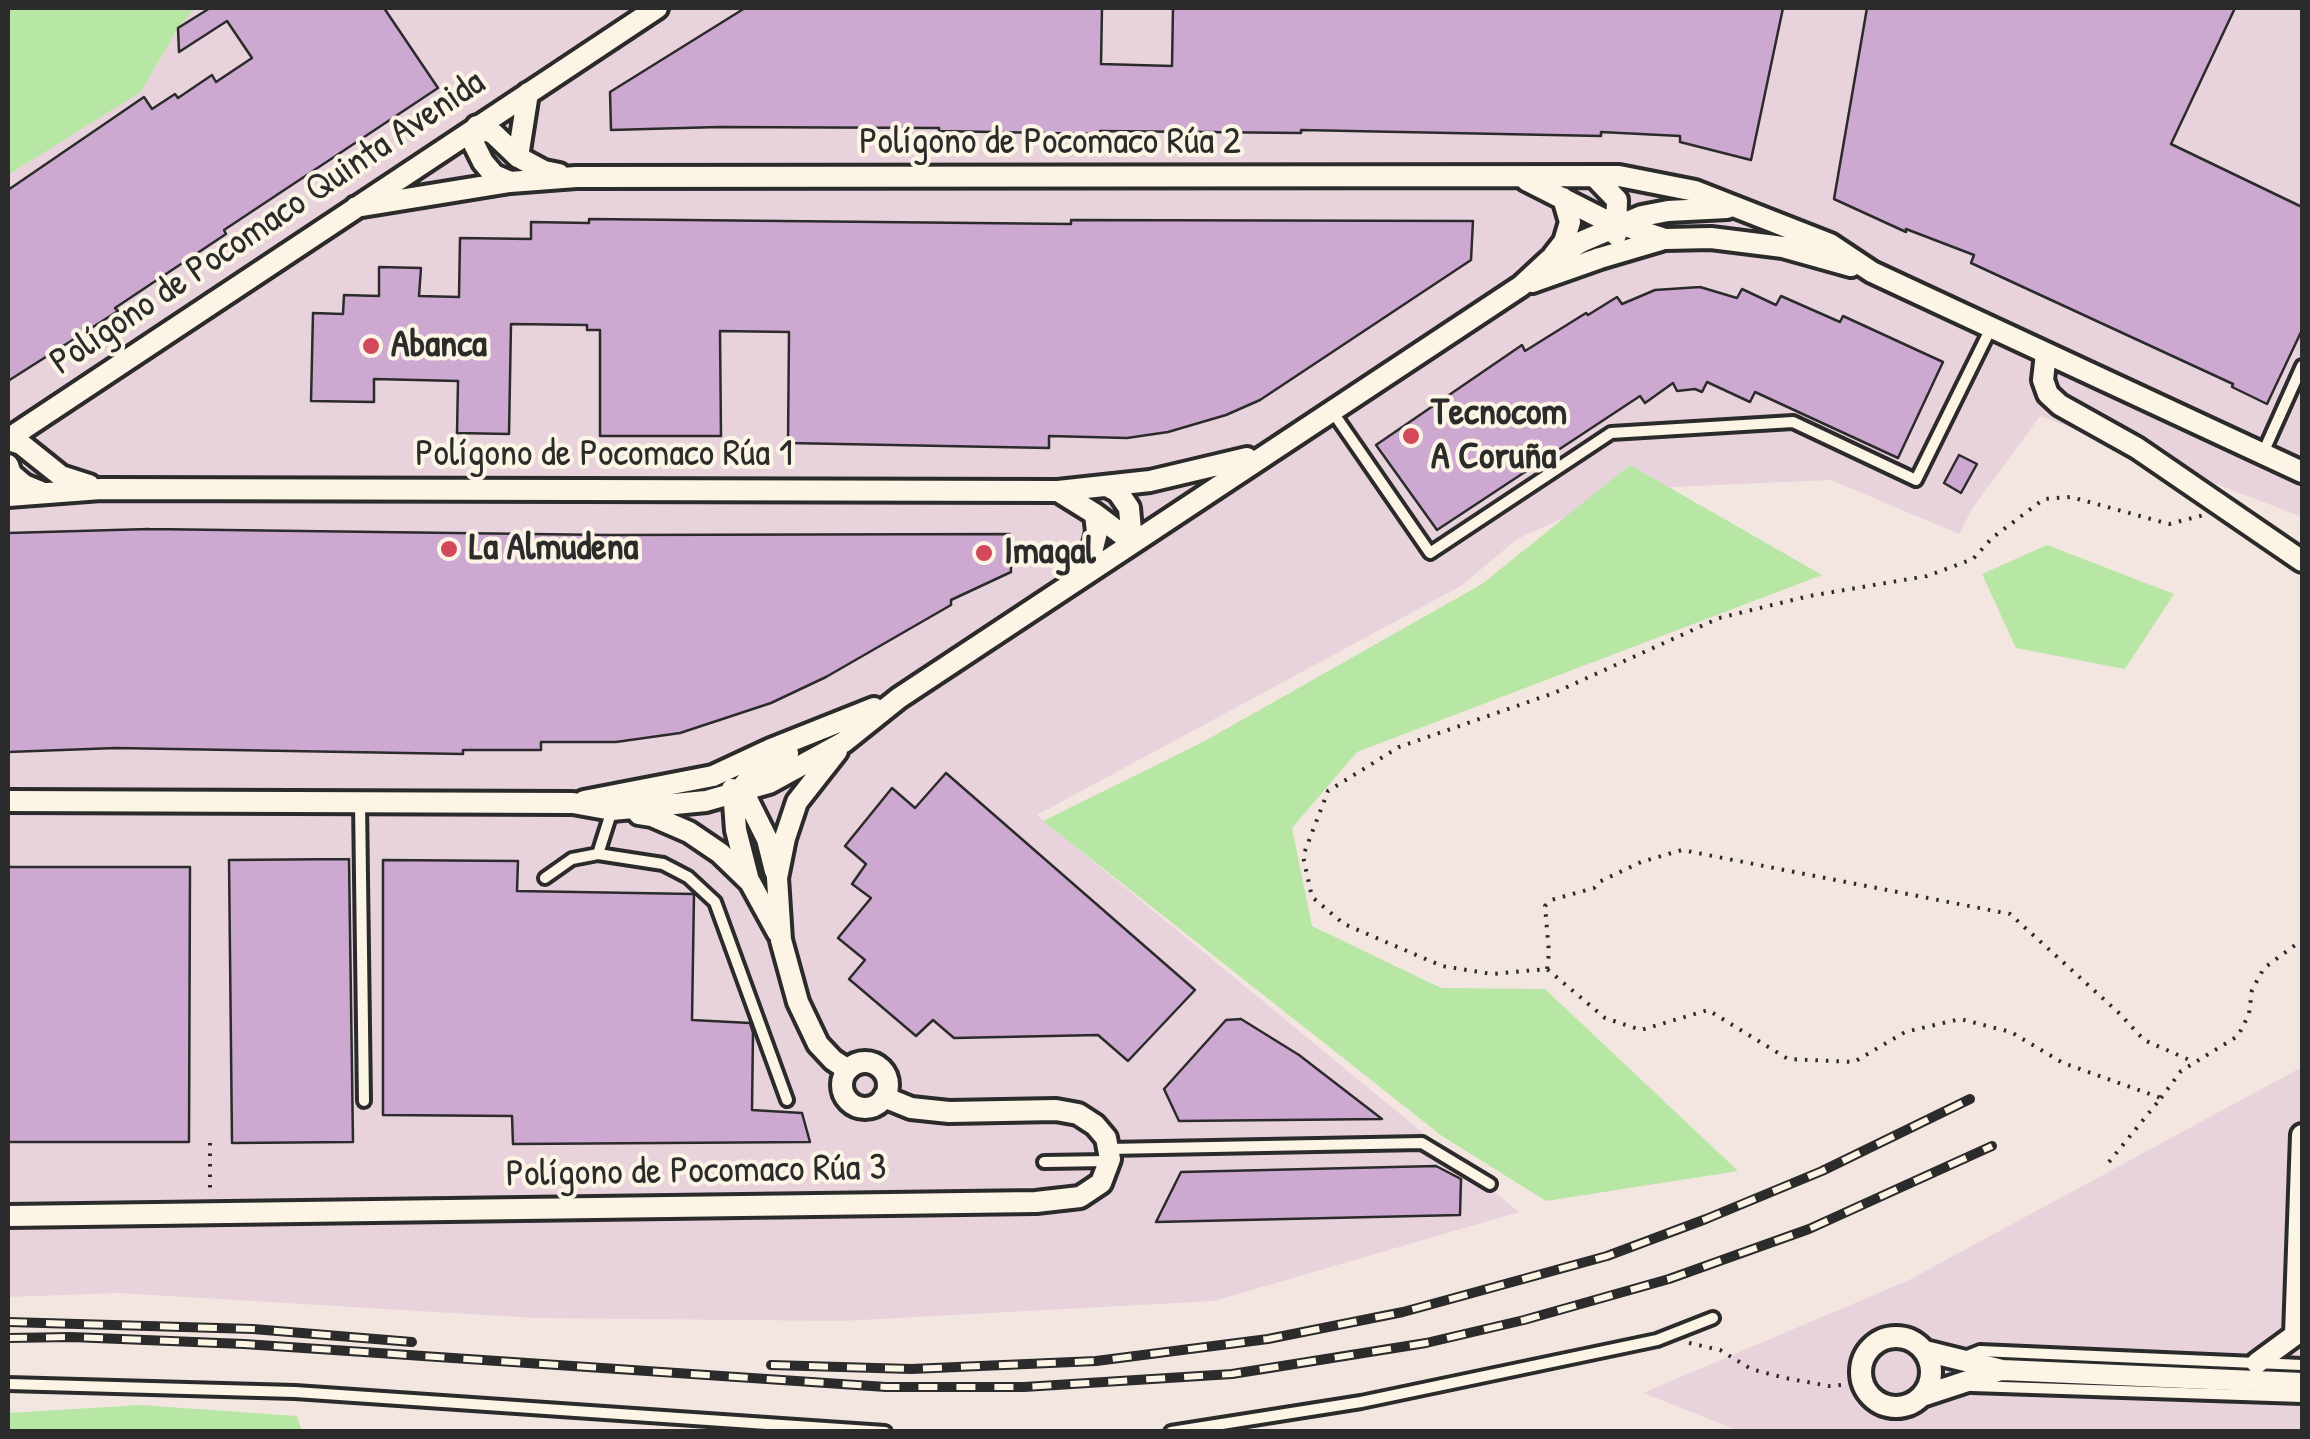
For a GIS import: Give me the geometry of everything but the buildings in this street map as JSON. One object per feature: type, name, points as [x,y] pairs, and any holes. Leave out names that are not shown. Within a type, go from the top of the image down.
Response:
[{"type":"street","name":"Polígono de Pocomaco Quinta Avenida","points":[[8,439],[657,8]]},
{"type":"street","name":"Polígono de Pocomaco Quinta Avenida","points":[[518,157],[528,92]]},
{"type":"street","name":"Polígono de Pocomaco Rúa 2","points":[[477,126],[544,171],[576,177]]},
{"type":"street","points":[[477,126],[474,144],[482,162],[494,175],[510,182]]},
{"type":"street","name":"Polígono de Pocomaco Rúa 2","points":[[356,207],[510,182],[576,177],[1594,176],[1661,183],[1739,208],[1830,244],[1872,272]]},
{"type":"street","points":[[1594,176],[1617,200],[1617,233],[1600,258]]},
{"type":"street","name":"Polígono de Pocomaco Rúa 2","points":[[1524,179],[1618,224],[1665,240]]},
{"type":"street","points":[[8,801],[573,803],[612,810],[676,805],[737,793],[751,776],[899,698],[1521,286],[1564,242],[1570,222],[1563,198]]},
{"type":"street","points":[[1550,260],[1618,224],[1668,211],[1739,208]]},
{"type":"street","points":[[1521,286],[1665,240],[1711,238],[1782,247],[1872,272],[2302,472]]},
{"type":"street","points":[[2046,353],[2043,380],[2048,394],[2060,405],[2138,448],[2302,560]]},
{"type":"street","name":"Polígono de Pocomaco Quinta Avenida","points":[[47,412],[42,428],[44,453],[52,469]]},
{"type":"street","name":"Polígono de Pocomaco Quinta Avenida","points":[[8,439],[21,444],[52,469]]},
{"type":"street","name":"Polígono de Pocomaco Rúa 1","points":[[8,496],[100,489],[1058,492],[1194,472],[1264,454]]},
{"type":"street","points":[[8,465],[11,474],[40,493],[50,484],[52,469]]},
{"type":"street","name":"Polígono de Pocomaco Rúa 1","points":[[52,469],[100,489]]},
{"type":"street","points":[[1107,486],[1118,492],[1130,508],[1132,542]]},
{"type":"street","points":[[1058,492],[1132,542]]},
{"type":"street","points":[[1079,578],[1092,556],[1097,532],[1095,514]]},
{"type":"street","points":[[573,803],[713,776],[771,749],[836,734]]},
{"type":"street","name":"Polígono de Pocomaco Rúa 3","points":[[836,734],[798,802],[784,838],[777,878],[781,940],[798,1002],[818,1044],[848,1070]]},
{"type":"street","points":[[713,776],[748,801],[767,839],[777,878]]},
{"type":"street","name":"Polígono de Pocomaco Rúa 3","points":[[737,793],[736,830],[750,882],[781,940]]},
{"type":"street","name":"Polígono de Pocomaco Rúa 3","points":[[612,810],[652,816],[689,832],[720,853],[750,882]]},
{"type":"street","name":"Polígono de Pocomaco Rúa 3","points":[[863,1062],[876,1065],[884,1073],[888,1087],[884,1097],[874,1106],[861,1108],[850,1103],[842,1092],[842,1080],[848,1070],[863,1062]]},
{"type":"street","name":"Polígono de Pocomaco Rúa 3","points":[[8,1216],[1036,1202],[1080,1197],[1101,1183],[1108,1155],[1106,1138],[1078,1114],[1056,1110],[949,1112],[911,1108],[884,1097]]},
{"type":"street","points":[[2257,1363],[2299,1338],[2302,1135]]},
{"type":"street","points":[[1922,1396],[1932,1368],[1926,1351],[1902,1336],[1875,1342],[1861,1362],[1862,1383],[1872,1398],[1883,1405],[1908,1406],[1922,1396],[2002,1370]]},
{"type":"street","points":[[1926,1351],[2002,1370],[2302,1383]]},
{"type":"lane","points":[[1332,410],[1430,552],[1611,433],[1793,422],[1916,480],[1992,327]]},
{"type":"lane","points":[[2263,454],[2302,366]]},
{"type":"lane","points":[[360,802],[364,1101]]},
{"type":"lane","points":[[598,854],[612,810]]},
{"type":"lane","points":[[545,878],[572,859],[598,854],[663,864],[688,877],[714,902],[787,1100]]},
{"type":"lane","points":[[1044,1162],[1108,1155],[1422,1143],[1490,1184]]},
{"type":"lane","points":[[1172,1432],[1362,1402],[1665,1336],[1713,1318]]},
{"type":"lane","points":[[1960,1360],[1980,1351],[2302,1365]]},
{"type":"lane","points":[[8,1384],[295,1392],[885,1432]]},
{"type":"lane","points":[[1956,1385],[2302,1396]]},
{"type":"path","points":[[2161,1098],[2064,1062],[2012,1032],[1960,1019],[1906,1032],[1854,1062],[1788,1058],[1708,1010],[1641,1030],[1605,1018],[1547,969],[1492,974],[1442,966],[1344,924],[1312,897],[1303,856],[1328,791],[1399,746],[1554,692],[1718,618],[1809,596],[1928,576],[1973,560],[1992,538],[2044,499],[2072,497],[2170,524],[2208,514],[2220,505]]},
{"type":"path","points":[[1547,969],[1545,906],[1551,900],[1594,888],[1641,862],[1682,850],[2010,914],[2144,1040],[2194,1062]]},
{"type":"path","points":[[2109,1162],[2181,1070],[2238,1036],[2248,1014],[2252,990],[2264,968],[2302,940]]},
{"type":"path","points":[[210,1144],[211,1214]]},
{"type":"path","points":[[1665,1336],[1720,1350],[1751,1369],[1785,1378],[1829,1386],[1862,1383]]},
{"type":"shaded area","points":[[195,8],[2302,8],[2302,517],[2040,416],[1972,509],[1959,534],[1831,480],[1628,489],[1517,539],[1461,586],[1037,815],[1519,1212],[1214,1301],[842,1321],[535,1318],[119,1293],[8,1297],[8,175],[141,92],[178,28]]},
{"type":"shaded area","points":[[2302,1067],[2302,1431],[1739,1431],[1643,1393],[1909,1280]]},
{"type":"green space","points":[[8,8],[195,8],[178,28],[141,92],[8,175]]},
{"type":"green space","points":[[1630,465],[1822,575],[1357,752],[1292,828],[1312,926],[1441,988],[1545,989],[1738,1171],[1546,1201],[1442,1136],[1043,821],[1203,742],[1482,584]]},
{"type":"green space","points":[[2047,545],[2174,594],[2125,669],[2016,648],[1982,574]]},
{"type":"green space","points":[[140,1405],[297,1416],[302,1431],[10,1432],[8,1426],[8,1413]]},
{"type":"railway","points":[[771,1365],[911,1369],[1096,1361],[1268,1339],[1403,1312],[1607,1256],[1706,1219],[1822,1171],[1970,1099]]},
{"type":"railway","points":[[8,1338],[244,1344],[886,1387],[1024,1387],[1232,1374],[1426,1343],[1669,1279],[1809,1229],[1992,1146]]},
{"type":"railway","points":[[8,1322],[253,1329],[412,1342]]},
{"type":"place","name":"Abanca","points":[[371,346]]},
{"type":"place","name":"Tecnocom A Coruña","points":[[1411,436]]},
{"type":"place","name":"La Almudena","points":[[449,549]]},
{"type":"place","name":"Imagal","points":[[984,553]]}]
